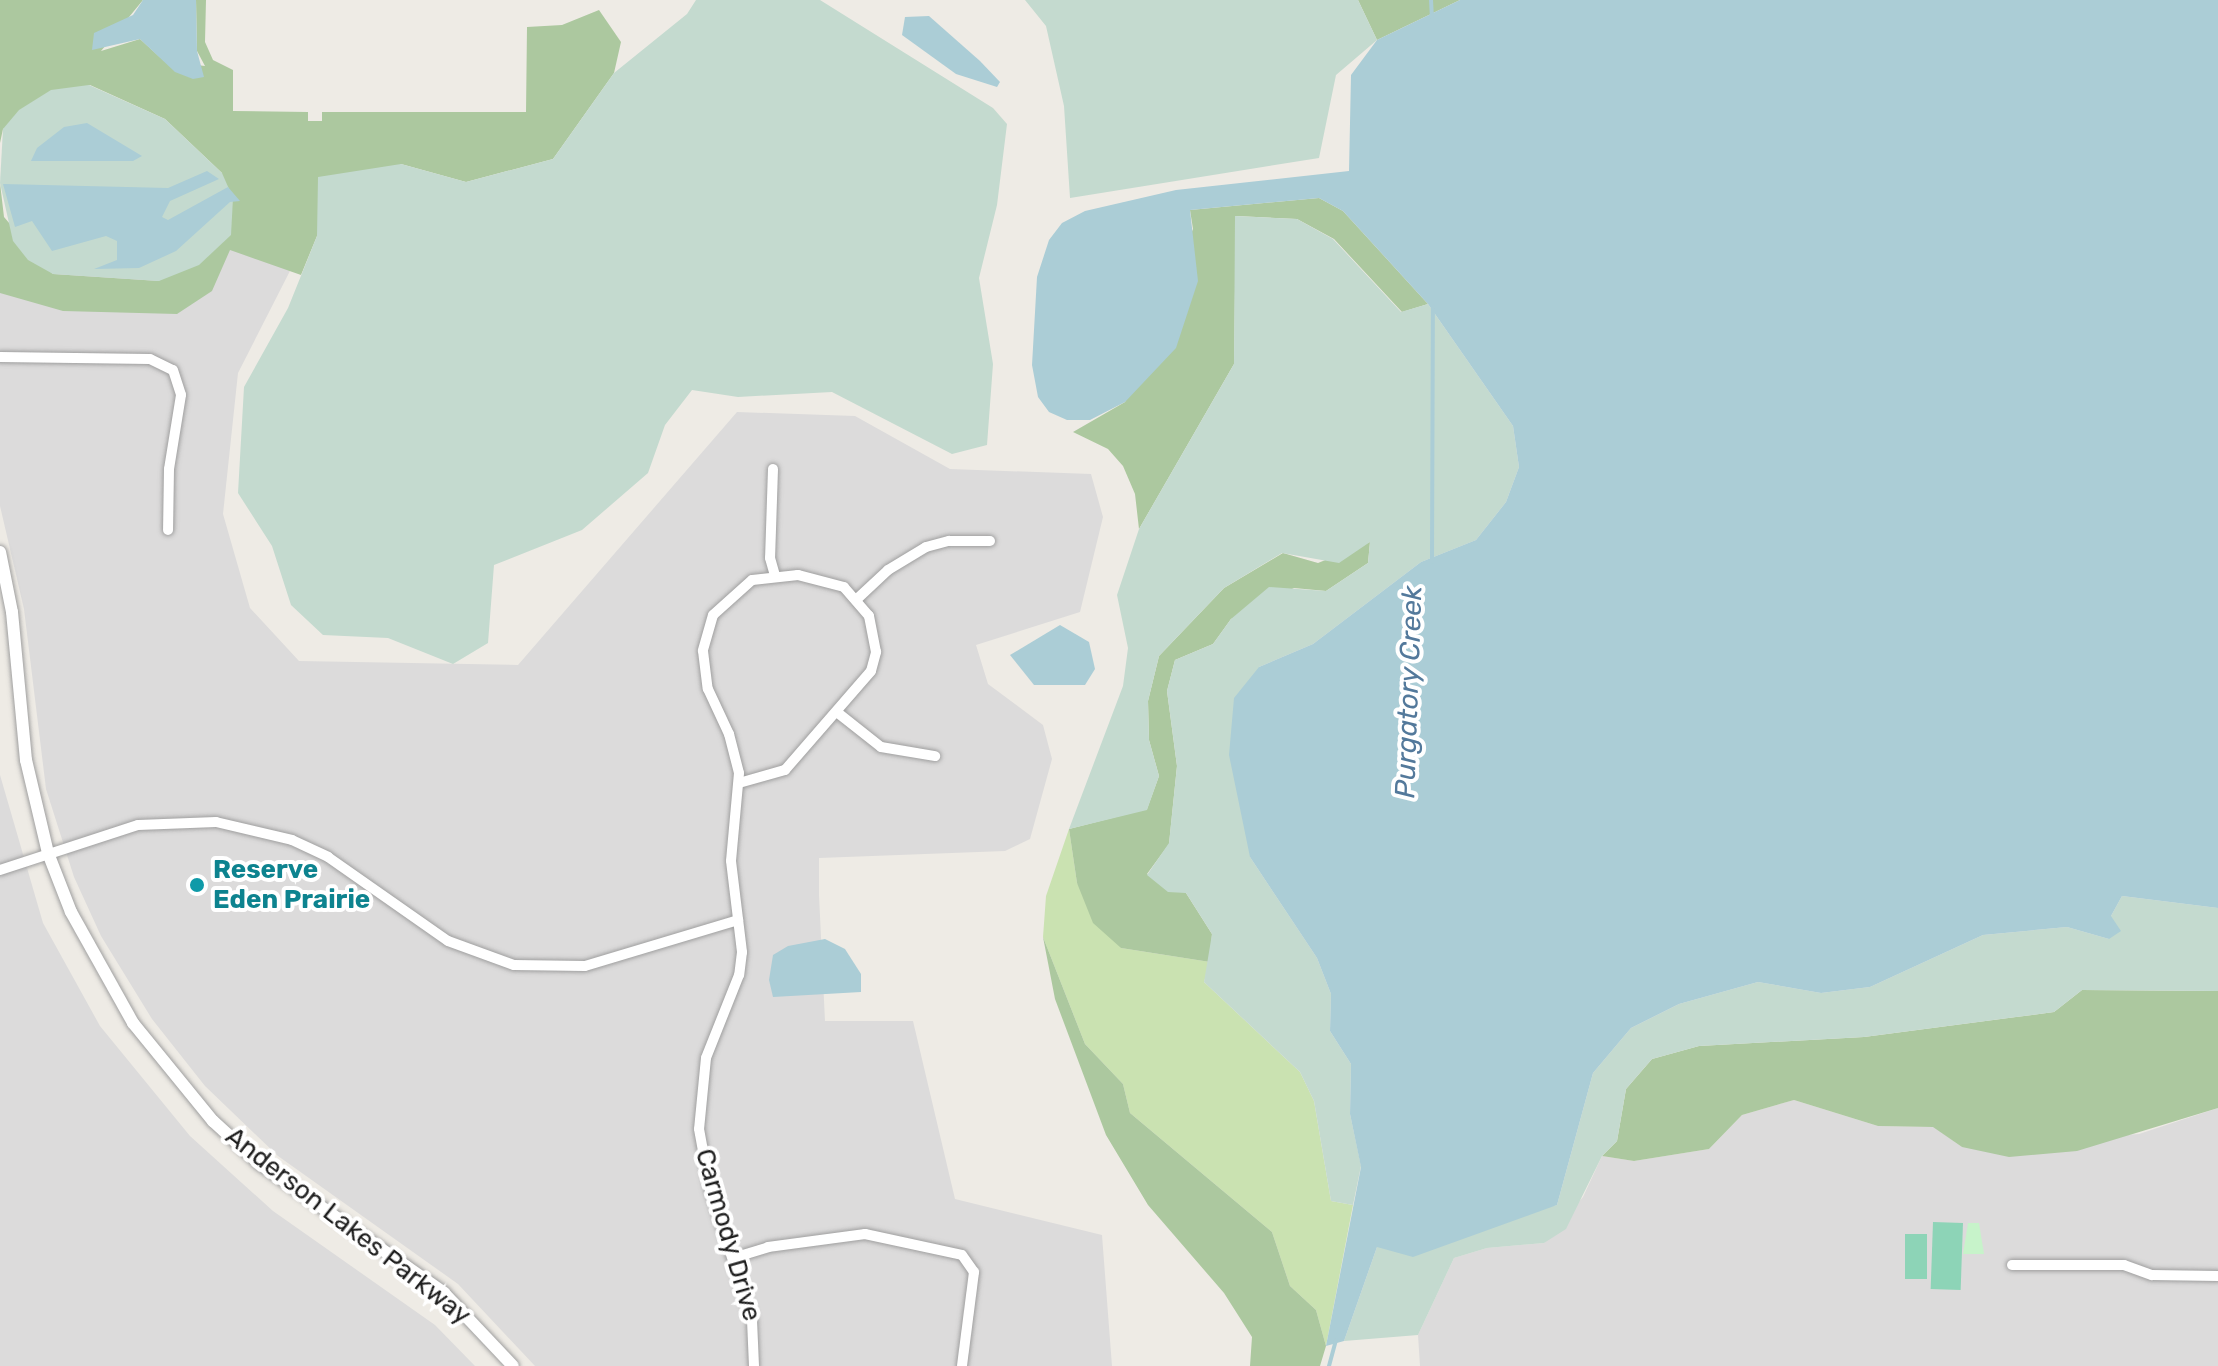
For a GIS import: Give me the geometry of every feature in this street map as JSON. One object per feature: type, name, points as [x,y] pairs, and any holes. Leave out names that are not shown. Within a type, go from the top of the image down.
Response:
[{"type":"street","points":[[0,357],[150,359],[173,370],[181,395],[169,469],[168,530]]},
{"type":"street","points":[[773,469],[770,558],[775,575]]},
{"type":"street","points":[[857,599],[897,563],[926,547],[949,541],[990,541]]},
{"type":"street","name":"Anderson Lakes Parkway","points":[[0,552],[12,612],[26,760],[48,853],[71,912],[133,1023],[213,1121],[260,1164],[444,1293],[513,1366]]},
{"type":"street","points":[[775,575],[826,580],[857,599],[869,616],[876,652],[871,671],[838,713],[785,770],[739,783],[735,752],[708,689],[703,651],[713,615],[723,600],[752,580],[775,575]]},
{"type":"street","points":[[838,713],[881,747],[935,756]]},
{"type":"street","name":"Carmody Drive","points":[[739,783],[731,838],[739,975],[706,1058],[699,1129],[710,1189],[757,1340],[754,1366]]},
{"type":"street","points":[[0,870],[138,825],[216,822],[254,829],[328,857],[448,941],[514,965],[585,966],[738,920]]},
{"type":"street","points":[[733,1258],[768,1247],[865,1234],[962,1255],[974,1272],[962,1366]]},
{"type":"street","points":[[2012,1265],[2124,1265],[2152,1275],[2218,1276]]},
{"type":"shaded area","points":[[230,243],[292,267],[238,373],[223,514],[250,608],[299,661],[518,665],[737,412],[855,416],[950,469],[1091,474],[1103,517],[1080,612],[976,645],[988,684],[1043,725],[1052,759],[1030,839],[1005,851],[819,858],[819,895],[825,1021],[913,1021],[955,1199],[1102,1235],[1112,1366],[535,1366],[458,1284],[278,1156],[205,1086],[152,1019],[101,936],[74,877],[46,789],[24,609],[0,506],[0,284]]},
{"type":"shaded area","points":[[0,775],[43,923],[100,1026],[190,1136],[273,1211],[435,1325],[475,1366],[0,1366]]},
{"type":"shaded area","points":[[1794,1100],[1878,1126],[1934,1127],[1962,1147],[2139,1134],[2218,1108],[2218,1366],[1420,1366],[1418,1335],[1454,1258],[1487,1248],[1544,1243],[1583,1197],[1602,1156],[1634,1161],[1709,1149],[1742,1115]]},
{"type":"green space","points":[[0,0],[143,0],[101,51],[140,39],[164,61],[205,66],[197,51],[196,0],[206,0],[205,42],[213,60],[233,70],[233,111],[308,112],[308,121],[322,121],[322,112],[526,112],[527,27],[562,25],[599,10],[621,42],[614,73],[553,159],[466,182],[401,164],[317,236],[301,275],[230,250],[212,291],[177,314],[63,311],[0,293],[0,183],[4,217],[53,274],[159,281],[222,173],[165,119],[90,85],[3,129],[0,143]]},
{"type":"green space","points":[[696,0],[820,0],[993,108],[1007,124],[997,205],[979,278],[993,364],[987,445],[952,454],[832,392],[738,397],[692,390],[665,425],[648,473],[582,530],[494,565],[488,643],[453,664],[388,638],[323,635],[291,605],[272,546],[238,493],[244,387],[288,308],[317,236],[318,177],[401,164],[466,182],[553,159],[614,73],[687,14]]},
{"type":"green space","points":[[1025,0],[1358,0],[1377,40],[1336,75],[1319,158],[1070,198],[1064,106],[1046,26]]},
{"type":"green space","points":[[1358,0],[1460,0],[1377,40]]},
{"type":"green space","points":[[89,85],[165,119],[222,173],[233,198],[231,235],[199,265],[159,281],[53,274],[28,260],[13,241],[0,183],[3,129],[19,110],[51,90]]},
{"type":"green space","points":[[1319,198],[1343,211],[1428,304],[1402,312],[1334,239],[1297,219],[1236,216],[1234,364],[1139,529],[1135,494],[1123,466],[1108,449],[1073,432],[1125,402],[1193,229],[1190,210]]},
{"type":"green space","points":[[1235,216],[1297,219],[1333,239],[1401,312],[1428,304],[1513,426],[1519,467],[1506,502],[1476,540],[1421,562],[1313,644],[1259,667],[1250,857],[1317,958],[1331,994],[1330,1031],[1351,1064],[1350,1114],[1361,1166],[1353,1205],[1331,1201],[1314,1101],[1300,1072],[1204,982],[1212,934],[1186,893],[1168,892],[1147,875],[1169,843],[1177,766],[1167,691],[1175,660],[1213,644],[1231,619],[1269,587],[1326,591],[1368,563],[1370,542],[1339,563],[1282,553],[1224,588],[1159,656],[1148,701],[1149,740],[1159,776],[1147,810],[1069,829],[1123,686],[1128,648],[1117,595],[1139,529],[1234,364]]},
{"type":"green space","points":[[1370,542],[1368,563],[1326,591],[1294,588],[1231,619],[1213,644],[1175,660],[1167,691],[1177,766],[1169,844],[1147,874],[1186,893],[1212,934],[1210,962],[1121,948],[1093,923],[1077,883],[1069,829],[1147,809],[1159,776],[1149,740],[1148,701],[1159,656],[1224,588],[1283,553],[1318,563]]},
{"type":"green space","points":[[1069,829],[1077,883],[1121,948],[1210,962],[1204,982],[1300,1072],[1314,1101],[1331,1201],[1353,1205],[1326,1346],[1316,1310],[1290,1286],[1272,1232],[1130,1113],[1123,1084],[1085,1044],[1043,937],[1046,896]]},
{"type":"green space","points":[[2122,896],[2218,908],[2218,991],[2082,990],[2054,1012],[1864,1037],[1699,1046],[1652,1059],[1626,1089],[1617,1141],[1602,1156],[1566,1229],[1544,1243],[1487,1248],[1454,1258],[1418,1335],[1344,1341],[1377,1247],[1557,1205],[1593,1073],[1631,1028],[1679,1004],[1758,982],[1821,993],[1870,987],[1983,935],[2067,927],[2109,939],[2111,916]]},
{"type":"green space","points":[[1043,937],[1085,1044],[1123,1084],[1130,1113],[1272,1232],[1290,1286],[1316,1310],[1326,1346],[1320,1366],[1250,1366],[1252,1337],[1224,1293],[1148,1205],[1106,1135],[1055,999]]},
{"type":"green space","points":[[2082,990],[2218,991],[2218,1108],[2077,1151],[2009,1157],[1962,1147],[1933,1127],[1878,1126],[1794,1100],[1742,1115],[1709,1149],[1634,1161],[1602,1156],[1617,1141],[1626,1089],[1652,1059],[1699,1046],[1864,1037],[2054,1012]]},
{"type":"green space","points":[[1933,1222],[1963,1223],[1961,1290],[1931,1289]]},
{"type":"green space","points":[[1968,1223],[1979,1223],[1984,1254],[1963,1254]]},
{"type":"green space","points":[[1905,1234],[1927,1234],[1927,1279],[1905,1279]]},
{"type":"water","points":[[143,0],[196,0],[197,51],[204,77],[193,79],[175,72],[140,39],[92,50],[94,33],[133,15]]},
{"type":"water","points":[[1460,0],[2218,0],[2218,908],[2122,896],[2111,916],[2121,931],[2109,939],[2067,927],[1983,935],[1870,987],[1821,993],[1758,982],[1679,1004],[1631,1028],[1593,1073],[1557,1205],[1413,1257],[1377,1247],[1344,1341],[1326,1346],[1361,1167],[1350,1114],[1351,1064],[1330,1031],[1331,994],[1317,958],[1250,857],[1229,755],[1234,698],[1259,667],[1313,644],[1421,562],[1476,540],[1506,502],[1519,467],[1513,426],[1428,304],[1343,211],[1319,198],[1190,210],[1198,281],[1176,348],[1125,402],[1090,420],[1067,420],[1049,412],[1038,397],[1032,365],[1037,277],[1049,240],[1062,223],[1085,211],[1176,190],[1349,171],[1351,75],[1377,40]]},
{"type":"water","points":[[929,16],[980,61],[1000,82],[997,87],[956,74],[902,35],[905,17]]},
{"type":"water","points":[[87,123],[142,156],[133,161],[31,161],[37,148],[64,127]]},
{"type":"water","points":[[207,171],[219,179],[170,201],[162,217],[168,220],[228,187],[240,201],[230,202],[176,251],[139,268],[94,269],[117,260],[117,241],[106,236],[52,251],[32,221],[15,227],[3,184],[168,188]]},
{"type":"water","points":[[1060,625],[1089,642],[1095,669],[1085,685],[1034,685],[1010,655]]},
{"type":"water","points":[[825,939],[845,949],[861,974],[861,992],[773,997],[769,980],[773,955],[788,946]]},
{"type":"waterway","name":"Purgatory Creek","points":[[1431,0],[1432,18]]},
{"type":"waterway","name":"Purgatory Creek","points":[[1432,562],[1433,306]]},
{"type":"waterway","name":"Purgatory Creek","points":[[1329,1366],[1336,1340]]},
{"type":"place","name":"Reserve Eden Prairie","points":[[197,885]]}]
